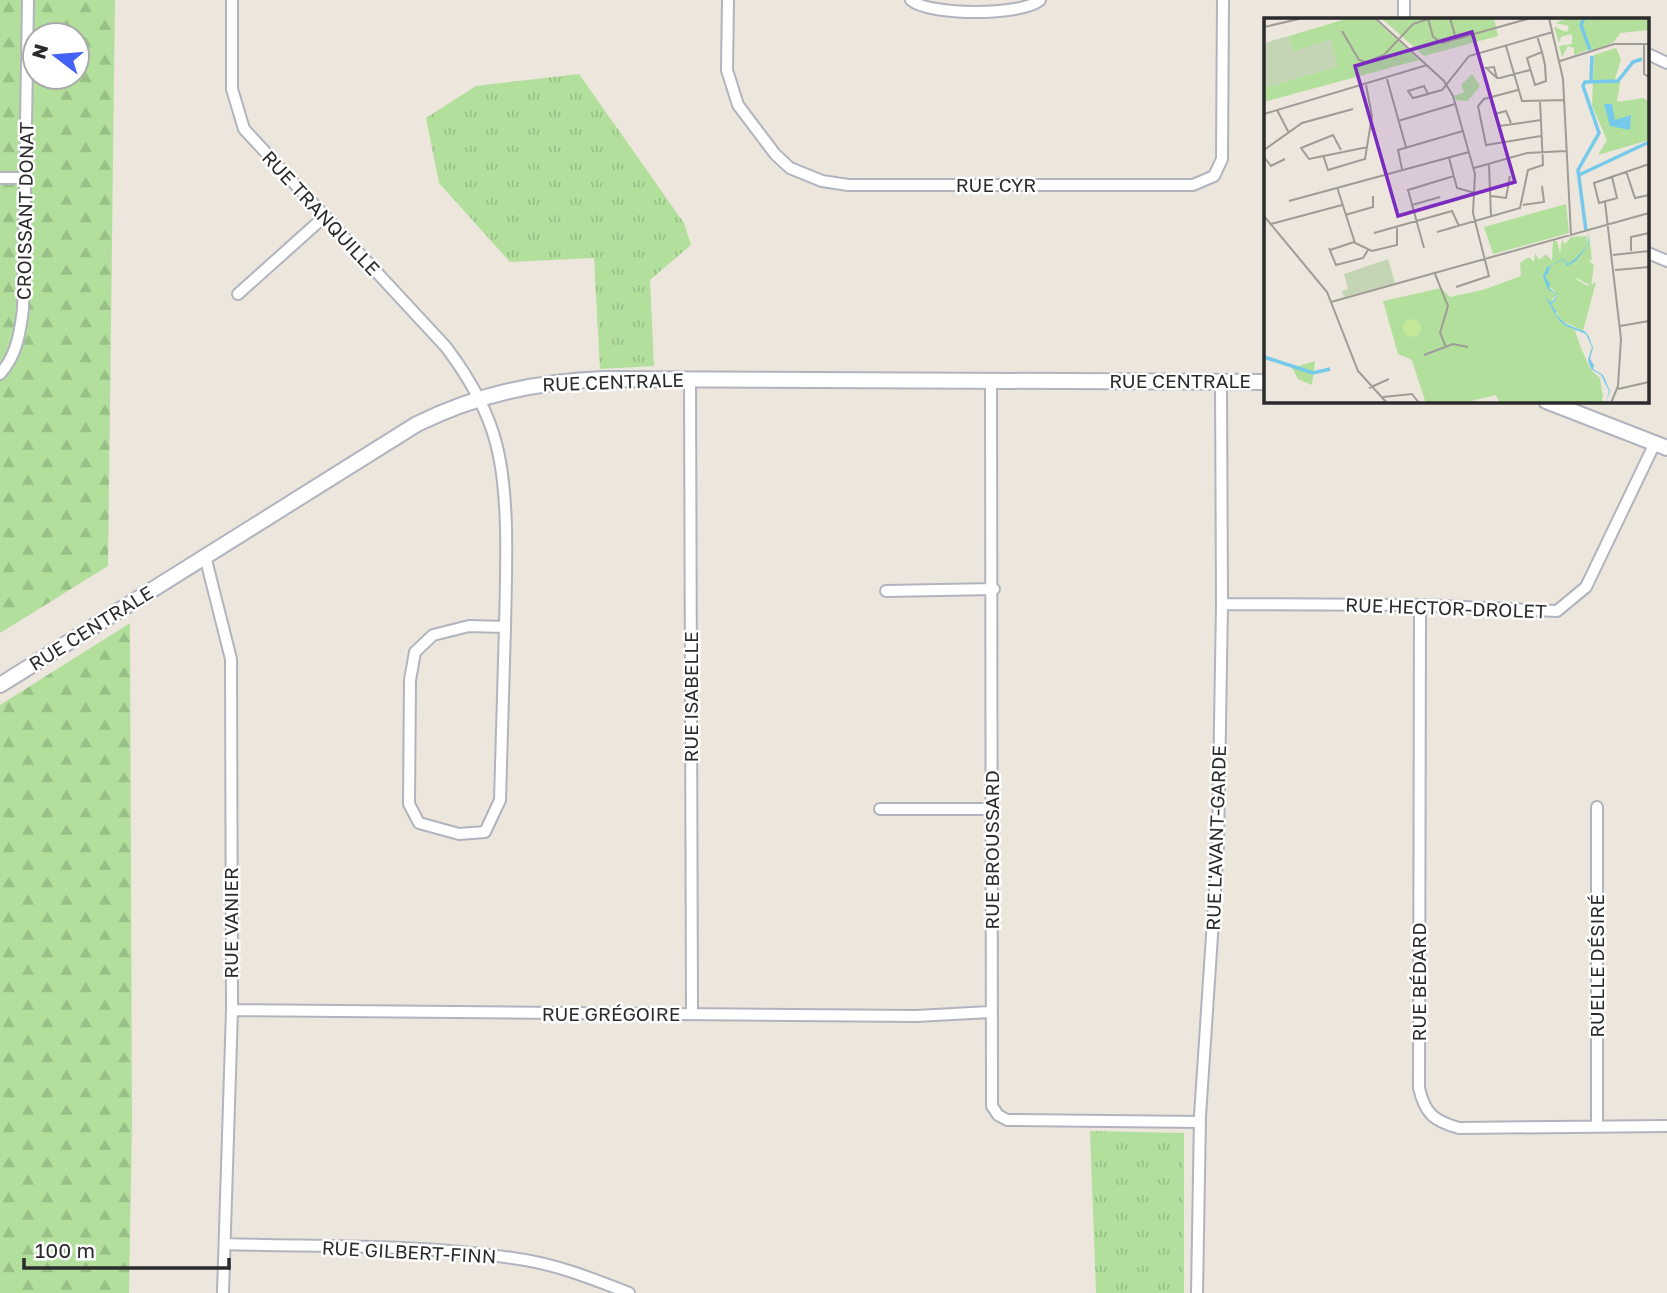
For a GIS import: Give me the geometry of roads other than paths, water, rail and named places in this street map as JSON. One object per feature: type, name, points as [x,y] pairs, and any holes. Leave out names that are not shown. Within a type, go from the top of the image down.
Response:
[{"type":"street","name":"CROISSANT DONAT","points":[[0,374],[8,365],[20,338],[28,0]]},
{"type":"street","name":"RUE TRANQUILLE","points":[[232,0],[232,89],[240,121],[254,143],[446,347],[478,399],[497,443],[503,479],[505,627],[500,800],[485,832],[459,834],[419,823],[410,804],[410,680],[415,652],[433,635],[469,626],[505,627]]},
{"type":"street","name":"RUE CYR","points":[[728,0],[727,70],[738,105],[790,168],[822,181],[848,185],[1194,185],[1206,182],[1220,167],[1223,154],[1223,0]]},
{"type":"street","points":[[911,0],[931,9],[1003,10],[1027,8],[1040,0]]},
{"type":"street","points":[[1404,0],[1404,18]]},
{"type":"street","points":[[1650,55],[1667,63]]},
{"type":"street","points":[[0,178],[25,178]]},
{"type":"street","points":[[238,294],[324,217]]},
{"type":"street","points":[[1650,254],[1667,261]]},
{"type":"street","name":"RUE CENTRALE","points":[[0,685],[406,430],[444,411],[512,388],[556,381],[690,379],[1264,382]]},
{"type":"street","name":"RUE ISABELLE","points":[[690,379],[692,1014]]},
{"type":"street","name":"RUE BROUSSARD","points":[[991,380],[994,589],[991,1100],[995,1111],[1002,1118],[1200,1122]]},
{"type":"street","name":"RUE L'AVANT-GARDE","points":[[1197,1293],[1200,1122],[1218,845],[1222,604],[1221,382]]},
{"type":"street","points":[[1549,402],[1661,446]]},
{"type":"street","name":"RUE HECTOR-DROLET","points":[[1222,604],[1420,605],[1556,611],[1586,587],[1661,446]]},
{"type":"street","name":"RUE VANIER","points":[[205,556],[232,659],[233,1010],[223,1293]]},
{"type":"street","points":[[886,591],[994,589]]},
{"type":"street","name":"RUE BÉDARD","points":[[1420,605],[1419,1088],[1424,1109],[1436,1122],[1458,1128],[1667,1126]]},
{"type":"street","name":"RUELLE DÉSIRÉ","points":[[1597,807],[1597,1126]]},
{"type":"street","points":[[880,809],[993,809]]},
{"type":"street","name":"RUE GRÉGOIRE","points":[[233,1010],[916,1016],[990,1012]]},
{"type":"street","name":"RUE GILBERT-FINN","points":[[225,1244],[438,1250],[514,1258],[567,1269],[629,1293]]}]
